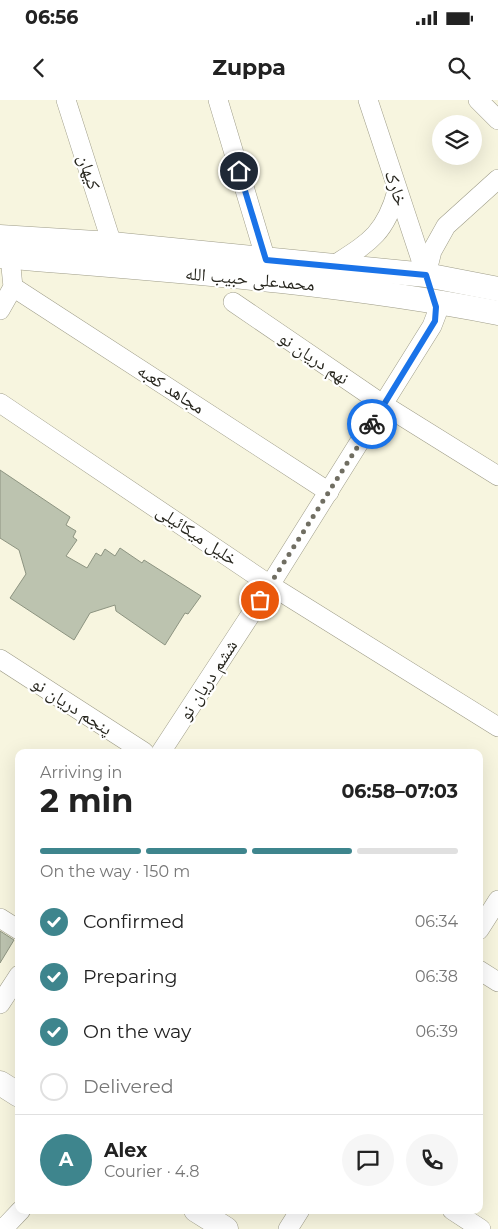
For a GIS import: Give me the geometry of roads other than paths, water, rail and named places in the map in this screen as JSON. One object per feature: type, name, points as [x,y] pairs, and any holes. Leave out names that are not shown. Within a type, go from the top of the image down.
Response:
[{"type":"main road","name":"محمدعلی حبیب الله","points":[[3,241],[112,244],[426,275],[498,289]]},
{"type":"main road","name":"محمدعلی حبیب الله","points":[[3,241],[284,281],[434,300],[498,313]]},
{"type":"main road","points":[[426,275],[434,300]]},
{"type":"main road","points":[[0,1083],[15,1092]]},
{"type":"main road","points":[[202,1214],[226,1229]]},
{"type":"street","name":"کیهان","points":[[66,100],[112,244]]},
{"type":"street","points":[[218,100],[266,260]]},
{"type":"street","name":"خارک","points":[[368,100],[426,275]]},
{"type":"street","points":[[478,100],[498,120]]},
{"type":"street","points":[[426,275],[434,245],[446,226],[498,179]]},
{"type":"street","points":[[331,267],[358,250],[388,221],[397,191]]},
{"type":"street","points":[[0,310],[13,287],[3,241]]},
{"type":"street","name":"مجاهد کعبه","points":[[13,287],[329,492]]},
{"type":"street","name":"ششم دریان‌ نو","points":[[163,749],[270,585],[432,326],[437,313],[434,300]]},
{"type":"street","name":"نهم دریان‌ نو","points":[[233,302],[384,405],[498,476]]},
{"type":"street","name":"خلیل میکائیلی","points":[[0,403],[270,585],[498,727]]},
{"type":"street","name":"پنجم دریان‌ نو","points":[[0,659],[139,749]]},
{"type":"street","points":[[483,924],[498,900]]},
{"type":"street","points":[[0,918],[15,927]]},
{"type":"street","points":[[483,973],[498,982]]},
{"type":"street","points":[[0,1004],[15,981]]},
{"type":"street","points":[[4,1229],[17,1214]]},
{"type":"street","points":[[288,1229],[297,1214]]},
{"type":"street","points":[[458,1214],[481,1229]]}]
